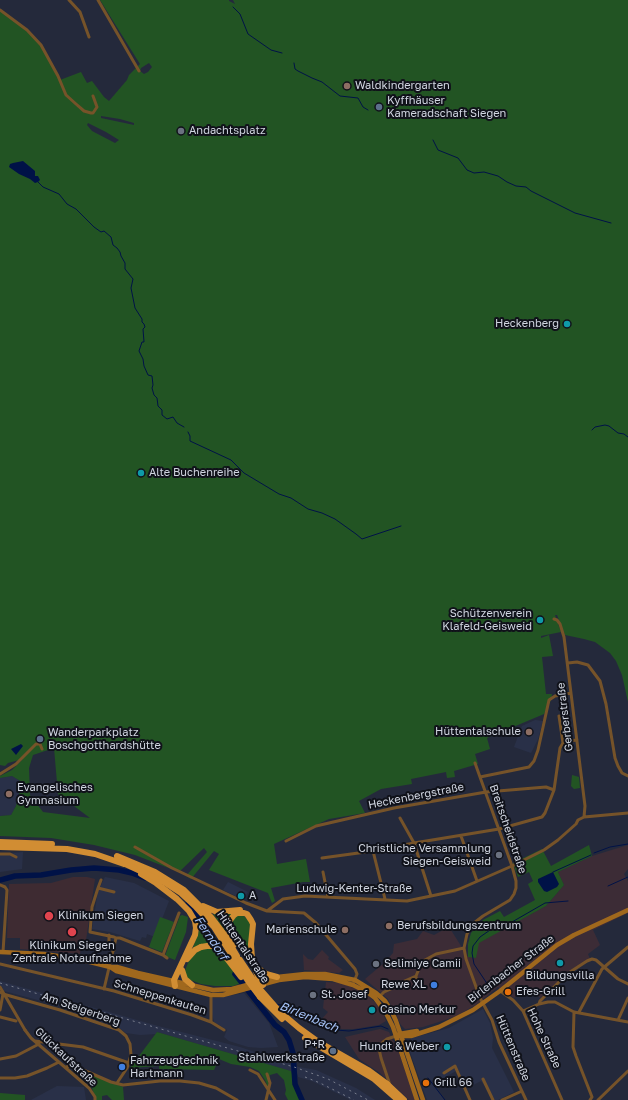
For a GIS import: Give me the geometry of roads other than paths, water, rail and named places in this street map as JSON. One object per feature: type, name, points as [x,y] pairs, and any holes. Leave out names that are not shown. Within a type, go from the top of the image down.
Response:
[{"type":"highway","name":"Hüttentalstraße","points":[[0,842],[56,844],[82,848],[110,854],[161,875],[184,890],[198,903],[217,925],[262,992],[288,1020],[317,1041],[376,1076],[404,1100]]},
{"type":"highway","name":"Hüttentalstraße","points":[[0,847],[62,848],[95,854],[121,862],[164,882],[181,893],[214,927],[260,997],[276,1014],[296,1031],[315,1044],[374,1079],[397,1100]]},
{"type":"highway","points":[[121,862],[163,888],[189,911],[194,918],[196,924],[193,939],[176,982]]},
{"type":"highway","points":[[198,903],[212,910],[224,912],[248,911],[255,918],[255,953],[262,982]]},
{"type":"highway","points":[[237,956],[228,923],[237,913],[247,914],[251,920],[251,952],[254,967],[262,982]]},
{"type":"highway","points":[[176,982],[192,953],[201,947],[212,946],[221,951],[253,992],[260,997]]},
{"type":"highway","points":[[259,969],[266,974],[277,977]]},
{"type":"highway","points":[[182,970],[185,979],[192,985]]},
{"type":"main road","name":"Birlenbacher Straße","points":[[399,1035],[439,1027],[459,1018],[483,1004],[557,945],[574,935],[628,910]]},
{"type":"main road","points":[[1,952],[71,958],[110,968],[117,967],[176,982],[218,990],[241,989]]},
{"type":"main road","points":[[176,982],[211,995],[223,995],[277,977],[318,973],[338,976],[372,989],[380,996],[391,1010],[418,1100]]},
{"type":"main road","points":[[262,982],[309,977],[354,983],[367,992],[381,1004],[399,1035],[423,1100]]},
{"type":"main road","name":"Birlenbacher Straße","points":[[399,1035],[411,1036],[426,1030]]},
{"type":"main road","points":[[405,1050],[407,1040],[411,1036]]},
{"type":"street","points":[[69,0],[80,12],[89,37]]},
{"type":"street","points":[[98,0],[139,71]]},
{"type":"street","points":[[0,10],[27,30],[41,45],[55,70],[66,95],[84,111],[94,113],[97,109],[97,105],[93,96]]},
{"type":"street","name":"Gerberstraße","points":[[554,619],[560,624],[563,632],[568,663],[585,806],[584,817]]},
{"type":"street","points":[[568,663],[577,662],[588,665],[600,681],[606,704],[616,762],[622,773],[628,776]]},
{"type":"street","name":"Breitscheidstraße","points":[[480,777],[529,767],[534,761],[538,750],[549,700],[555,696],[571,693]]},
{"type":"street","points":[[322,858],[499,830],[542,817],[554,790],[560,748],[563,743],[559,716]]},
{"type":"street","points":[[563,743],[577,740]]},
{"type":"street","points":[[0,774],[16,764],[36,744],[40,744],[42,749]]},
{"type":"street","name":"Breitscheidstraße","points":[[464,948],[465,939],[474,923],[512,897],[516,885],[512,866],[475,763]]},
{"type":"street","name":"Heckenbergstraße","points":[[286,841],[316,826],[394,808],[486,792],[546,788],[554,790]]},
{"type":"street","points":[[584,817],[628,814]]},
{"type":"street","name":"Ludwig-Kenter-Straße","points":[[267,911],[283,899],[305,896],[407,901],[455,891],[544,850],[558,840],[576,824],[578,820],[584,817]]},
{"type":"street","points":[[400,818],[414,843],[431,896]]},
{"type":"street","points":[[461,836],[477,881]]},
{"type":"street","points":[[135,847],[196,881],[222,891],[246,903],[267,911],[304,913],[316,923],[355,969],[357,973],[354,983]]},
{"type":"street","points":[[373,851],[385,899]]},
{"type":"street","points":[[0,854],[10,854],[16,857]]},
{"type":"street","points":[[323,872],[328,897]]},
{"type":"street","points":[[101,880],[92,907],[90,932],[120,938],[167,958]]},
{"type":"street","points":[[0,885],[5,886],[6,890],[1,952]]},
{"type":"street","points":[[98,888],[114,892]]},
{"type":"street","points":[[163,955],[179,913]]},
{"type":"street","points":[[109,935],[109,943],[114,950]]},
{"type":"street","name":"Schneppenkauten","points":[[104,989],[116,938]]},
{"type":"street","points":[[579,1012],[604,967],[628,947]]},
{"type":"street","points":[[417,985],[416,976],[421,964],[430,956],[464,948],[466,959],[483,1004]]},
{"type":"street","points":[[539,1004],[540,1000],[567,974],[592,959],[596,960],[618,979],[628,984]]},
{"type":"street","name":"Schneppenkauten","points":[[0,964],[137,998],[211,1022],[224,1030]]},
{"type":"street","points":[[380,996],[400,983],[416,976]]},
{"type":"street","name":"Glückaufstraße","points":[[0,987],[25,1030],[35,1041],[89,1088],[95,1097],[95,1100]]},
{"type":"street","name":"Hohe Straße","points":[[500,991],[513,1000],[523,1011],[562,1100]]},
{"type":"street","points":[[0,1010],[1,993]]},
{"type":"street","name":"Am Steigerberg","points":[[1,993],[60,1010],[119,1030],[126,1036],[130,1044],[131,1055],[127,1068],[117,1083]]},
{"type":"street","name":"Schneppenkauten","points":[[211,995],[211,1022]]},
{"type":"street","points":[[618,1020],[628,998]]},
{"type":"street","points":[[523,1011],[539,1004],[555,1002],[574,1012],[628,1022]]},
{"type":"street","name":"Hüttenstraße","points":[[483,1004],[492,1020],[499,1042],[526,1100]]},
{"type":"street","points":[[574,1012],[573,1047],[592,1097],[590,1100]]},
{"type":"street","points":[[0,1017],[16,1021]]},
{"type":"street","points":[[397,1100],[379,1051],[380,1046],[386,1039],[399,1035]]},
{"type":"street","points":[[35,1041],[83,1047],[129,1063]]},
{"type":"street","points":[[0,1059],[16,1056],[39,1044]]},
{"type":"street","points":[[0,1078],[27,1076],[59,1062]]},
{"type":"street","points":[[66,1067],[70,1066],[81,1069],[111,1082],[128,1085],[160,1081],[199,1083],[216,1088],[237,1100]]},
{"type":"street","points":[[444,1073],[455,1066],[470,1100]]},
{"type":"street","points":[[250,1070],[258,1074],[275,1100]]},
{"type":"street","points":[[598,1100],[628,1072]]},
{"type":"street","points":[[266,1100],[270,1083],[267,1074]]},
{"type":"street","points":[[483,1079],[493,1100]]},
{"type":"street","points":[[502,1100],[522,1091]]},
{"type":"waterway","points":[[233,7],[240,14],[248,34],[271,50],[282,53]]},
{"type":"waterway","points":[[294,63],[295,69],[322,82],[340,96],[358,98],[363,107],[368,110]]},
{"type":"waterway","points":[[433,140],[438,150],[458,158],[467,170],[474,173],[484,172],[498,176],[516,186],[526,187],[575,213],[611,223]]},
{"type":"waterway","points":[[38,182],[43,187],[59,194],[67,204],[76,209],[94,227],[101,232],[104,231],[111,237],[113,245],[120,252],[125,263],[125,269],[133,279],[131,288],[135,308],[145,327],[143,329],[144,342],[142,342],[139,351],[148,375],[152,376],[152,388],[154,395],[157,398],[158,406],[162,410],[162,415],[167,419],[173,417],[177,423],[184,427]]},
{"type":"waterway","points":[[592,430],[595,427],[605,425],[628,437]]},
{"type":"waterway","points":[[188,432],[190,441],[231,460],[244,473],[279,494],[291,498],[308,509],[335,519],[362,539],[401,526]]},
{"type":"waterway","points":[[594,853],[610,847],[628,844]]},
{"type":"waterway","points":[[553,872],[591,855]]},
{"type":"waterway","name":"Ferndorf","points":[[0,880],[15,876],[41,875],[94,868],[119,870],[145,878]]},
{"type":"waterway","name":"Birlenbach","points":[[608,886],[628,877]]},
{"type":"waterway","name":"Birlenbach","points":[[484,992],[487,986],[486,982],[474,964],[472,953],[473,946],[480,937],[493,928],[512,922],[545,903],[568,901]]},
{"type":"waterway","name":"Ferndorf","points":[[187,905],[198,915],[219,950]]},
{"type":"waterway","name":"Ferndorf","points":[[235,974],[275,1025],[284,1032],[289,1040],[293,1053],[295,1084],[302,1100]]},
{"type":"waterway","name":"Birlenbach","points":[[253,997],[257,999]]},
{"type":"waterway","name":"Birlenbach","points":[[276,1004],[287,1006],[336,1030],[349,1031],[381,1026],[388,1029]]},
{"type":"waterway","points":[[428,1078],[445,1100]]},
{"type":"railway","points":[[0,983],[294,1067],[328,1079],[368,1100]]},
{"type":"railway","points":[[305,1077],[354,1100]]},
{"type":"place","name":"Waldkindergarten","points":[[347,86]]},
{"type":"place","name":"Kyffhäuser Kameradschaft Siegen","points":[[379,107]]},
{"type":"place","name":"Andachtsplatz","points":[[181,131]]},
{"type":"place","name":"Heckenberg","points":[[567,324]]},
{"type":"place","name":"Alte Buchenreihe","points":[[141,473]]},
{"type":"place","name":"Schützenverein Klafeld-Geisweid","points":[[540,620]]},
{"type":"place","name":"Hüttentalschule","points":[[529,732]]},
{"type":"place","name":"Wanderparkplatz Boschgotthardshütte","points":[[40,739]]},
{"type":"place","name":"Evangelisches Gymnasium","points":[[9,794]]},
{"type":"place","name":"Christliche Versammlung Siegen-Geisweid","points":[[499,855]]},
{"type":"place","name":"A","points":[[241,896]]},
{"type":"place","name":"Klinikum Siegen","points":[[49,916]]},
{"type":"place","name":"Berufsbildungszentrum","points":[[389,926]]},
{"type":"place","name":"Marienschule","points":[[345,930]]},
{"type":"place","name":"Klinikum Siegen Zentrale Notaufnahme","points":[[72,932]]},
{"type":"place","name":"Bildungsvilla","points":[[560,963]]},
{"type":"place","name":"Selimiye Camii","points":[[376,964]]},
{"type":"place","name":"Rewe XL","points":[[434,985]]},
{"type":"place","name":"Efes-Grill","points":[[508,992]]},
{"type":"place","name":"St. Josef","points":[[313,995]]},
{"type":"place","name":"Casino Merkur","points":[[372,1010]]},
{"type":"place","name":"Hundt & Weber","points":[[447,1047]]},
{"type":"place","name":"P+R Stahlwerkstraße","points":[[333,1051]]},
{"type":"place","name":"Fahrzeugtechnik Hartmann","points":[[122,1067]]},
{"type":"place","name":"Grill 66","points":[[426,1083]]}]
